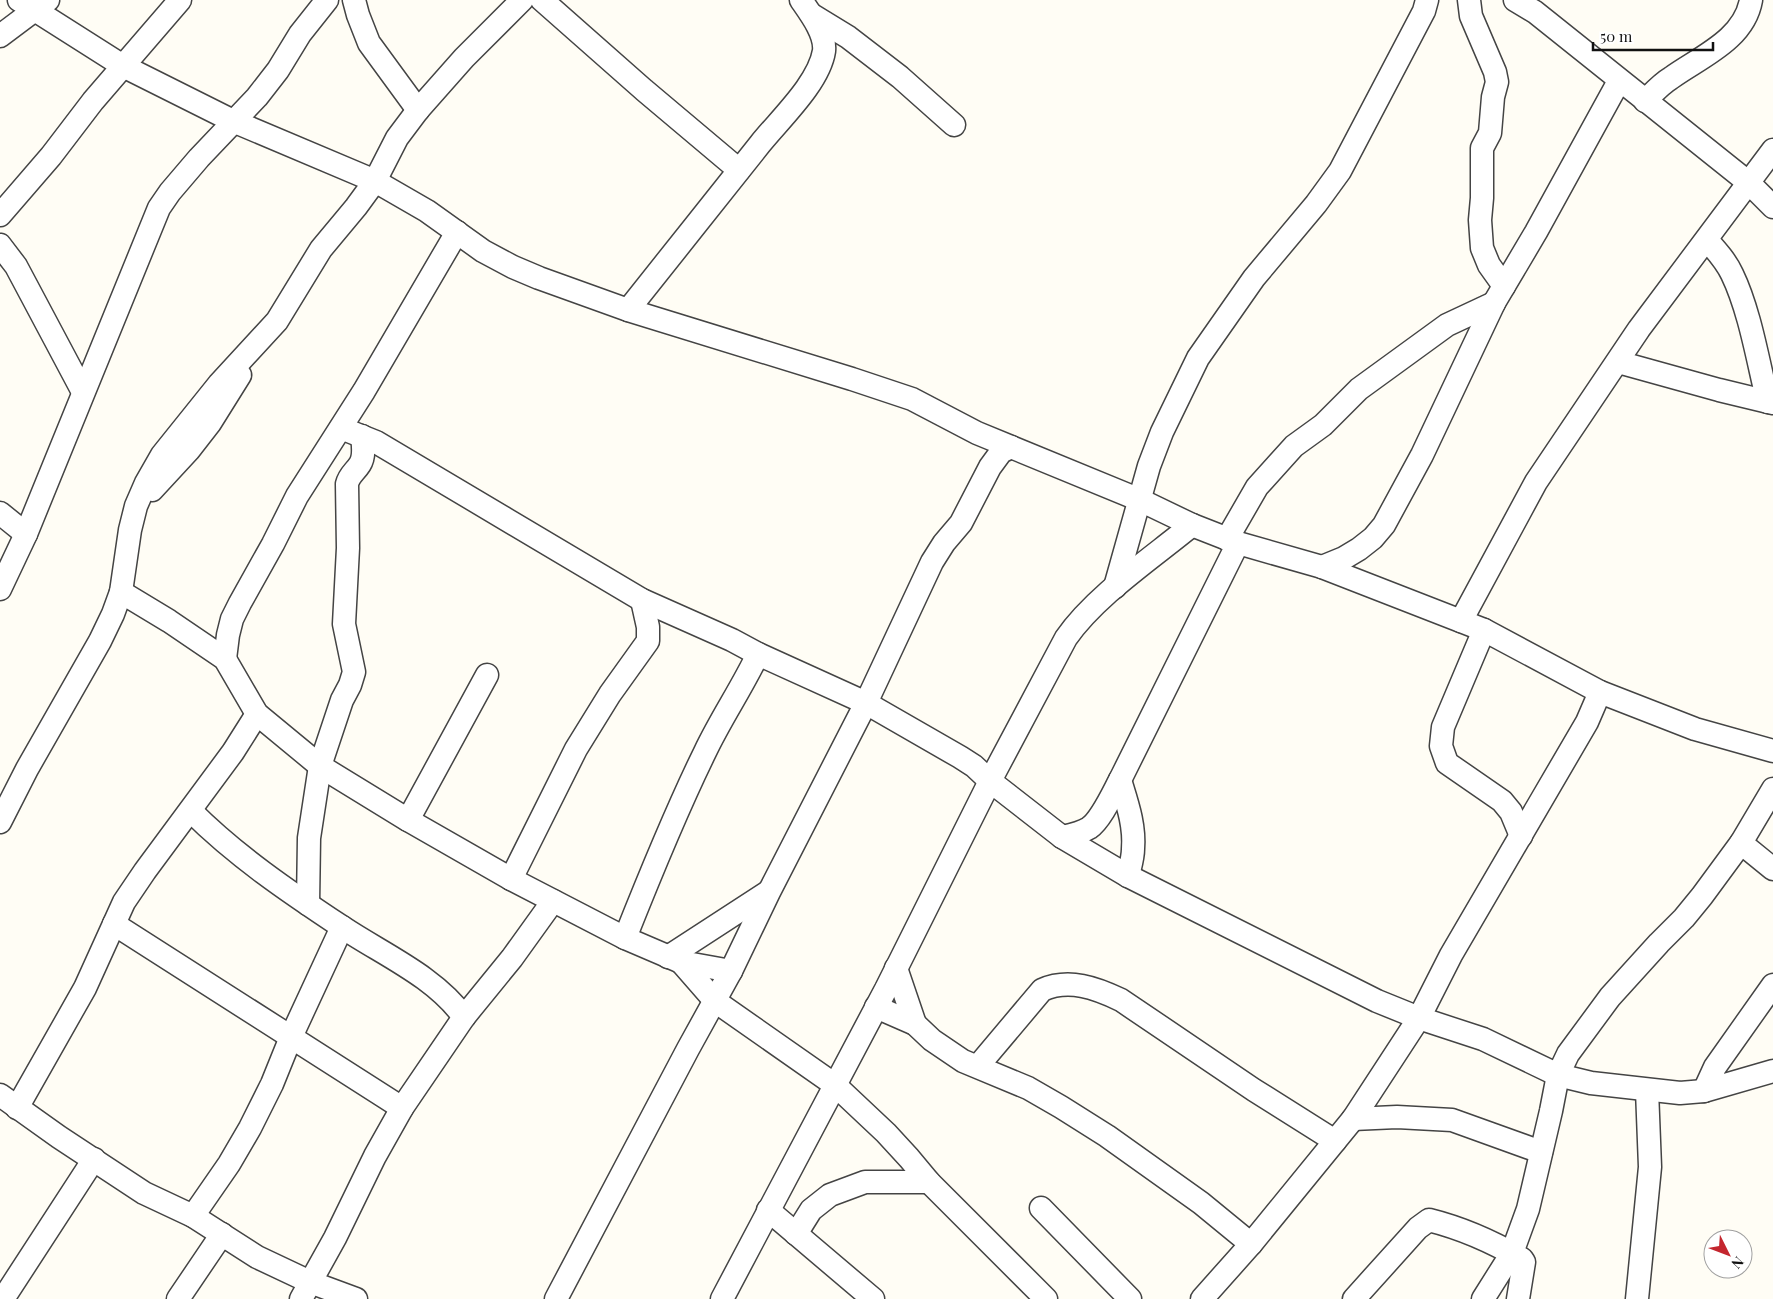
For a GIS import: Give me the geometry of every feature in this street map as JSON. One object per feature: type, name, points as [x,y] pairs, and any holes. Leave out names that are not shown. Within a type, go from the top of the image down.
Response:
[{"type":"street","points":[[0,215],[52,156],[93,101],[180,0]]},
{"type":"street","points":[[0,589],[26,534],[160,208],[181,179],[233,121],[258,97],[278,70],[300,34],[326,0]]},
{"type":"street","points":[[354,0],[368,43],[418,110]]},
{"type":"street","points":[[0,822],[27,769],[100,641],[113,614],[121,592],[130,530],[136,506],[146,483],[162,455],[219,384],[277,321],[321,249],[375,180],[397,138],[418,110],[464,58],[522,0]]},
{"type":"street","points":[[542,0],[739,170]]},
{"type":"street","points":[[1115,587],[1149,466],[1159,440],[1198,358],[1254,278],[1316,204],[1340,171],[1424,11],[1426,0]]},
{"type":"street","points":[[1469,0],[1471,16],[1495,72],[1497,82],[1493,97],[1490,133],[1482,148],[1480,220],[1482,248],[1499,294]]},
{"type":"street","points":[[1515,0],[1535,12],[1619,81],[1749,182],[1773,206]]},
{"type":"street","points":[[1645,101],[1670,78],[1703,59],[1726,40],[1744,19],[1751,0]]},
{"type":"street","points":[[0,36],[34,4],[123,66],[233,121],[375,180],[427,211],[483,251],[513,267],[628,310],[912,399],[976,433],[1140,500],[1192,526],[1232,541],[1322,567],[1484,630],[1600,692],[1695,729],[1773,751]]},
{"type":"street","points":[[628,310],[812,81],[824,50],[822,37],[806,8]]},
{"type":"street","points":[[806,8],[900,76],[954,125]]},
{"type":"street","points":[[1322,567],[1344,558],[1359,549],[1373,538],[1384,525],[1422,455],[1499,294],[1619,81]]},
{"type":"street","points":[[1461,621],[1536,482],[1640,329],[1773,150]]},
{"type":"street","points":[[225,659],[232,619],[298,496],[364,391],[457,232]]},
{"type":"street","points":[[1618,362],[1770,402],[1748,318],[1733,275],[1726,262],[1707,240]]},
{"type":"street","points":[[0,245],[16,266],[83,392]]},
{"type":"street","points":[[1062,837],[1091,827],[1120,780],[1257,487],[1294,446],[1323,425],[1359,389],[1439,330],[1499,294]]},
{"type":"street","points":[[308,904],[309,838],[320,766],[342,700],[354,672],[344,624],[348,548],[347,484],[348,478],[361,463],[369,439],[364,391]]},
{"type":"street","points":[[341,428],[369,439],[642,600],[866,703],[967,761],[990,782],[1062,837],[1128,876],[1376,1001],[1496,1045],[1558,1075],[1591,1083],[1680,1093],[1704,1092],[1773,1071]]},
{"type":"street","points":[[556,1299],[731,971],[769,892],[866,703],[932,562],[944,543],[961,523],[990,467],[1001,452],[1011,446]]},
{"type":"street","points":[[0,513],[26,534]]},
{"type":"street","points":[[722,1299],[876,1007],[990,782],[1066,638],[1076,623],[1115,587],[1192,526]]},
{"type":"street","points":[[121,592],[169,621],[225,659],[257,714],[320,766],[408,820],[517,882],[625,938],[675,960],[731,971]]},
{"type":"street","points":[[532,930],[517,882],[576,749],[610,694],[648,641],[648,627],[642,600]]},
{"type":"street","points":[[1484,630],[1443,727],[1441,746],[1447,763],[1502,801],[1511,812],[1521,836]]},
{"type":"street","points":[[625,938],[665,838],[706,750],[744,683],[758,654]]},
{"type":"street","points":[[408,820],[487,675]]},
{"type":"street","points":[[1202,1299],[1251,1244],[1353,1119],[1419,1018],[1451,955],[1586,722],[1600,692]]},
{"type":"street","points":[[257,714],[233,752],[130,894],[85,988],[9,1101],[144,1193],[193,1216],[305,1290],[356,1299]]},
{"type":"street","points":[[1120,780],[1131,814],[1133,832],[1134,850],[1128,876]]},
{"type":"street","points":[[1483,1299],[1512,1253],[1528,1209],[1552,1110],[1558,1075],[1568,1054],[1610,997],[1684,918],[1741,843],[1773,789]]},
{"type":"street","points":[[191,811],[238,854],[342,927],[425,979],[454,1004],[464,1018]]},
{"type":"street","points":[[1741,843],[1773,869]]},
{"type":"street","points":[[675,960],[769,892]]},
{"type":"street","points":[[305,1290],[335,1238],[375,1156],[402,1108],[464,1018],[512,958],[553,901]]},
{"type":"street","points":[[114,924],[402,1108]]},
{"type":"street","points":[[193,1216],[229,1164],[250,1128],[272,1084],[291,1037],[342,927]]},
{"type":"street","points":[[675,960],[715,1001],[834,1085],[892,1139],[929,1182],[1046,1299]]},
{"type":"street","points":[[896,968],[915,1024]]},
{"type":"street","points":[[978,1066],[1042,990],[1052,986],[1080,985],[1097,989],[1120,1000],[1254,1090],[1335,1141]]},
{"type":"street","points":[[1704,1092],[1715,1067],[1773,985]]},
{"type":"street","points":[[876,1007],[915,1024],[932,1040],[963,1061],[1028,1088],[1106,1136],[1201,1203],[1251,1244]]},
{"type":"street","points":[[1637,1299],[1650,1168],[1647,1090]]},
{"type":"street","points":[[1353,1119],[1397,1117],[1452,1120],[1541,1152]]},
{"type":"street","points":[[10,1296],[94,1159]]},
{"type":"street","points":[[796,1234],[811,1210],[830,1194],[865,1182],[929,1182]]},
{"type":"street","points":[[1041,1208],[1130,1299]]},
{"type":"street","points":[[768,1210],[873,1299]]},
{"type":"street","points":[[1354,1299],[1418,1228],[1429,1220],[1457,1228],[1512,1253],[1524,1262],[1518,1299]]},
{"type":"street","points":[[178,1299],[222,1234]]}]
